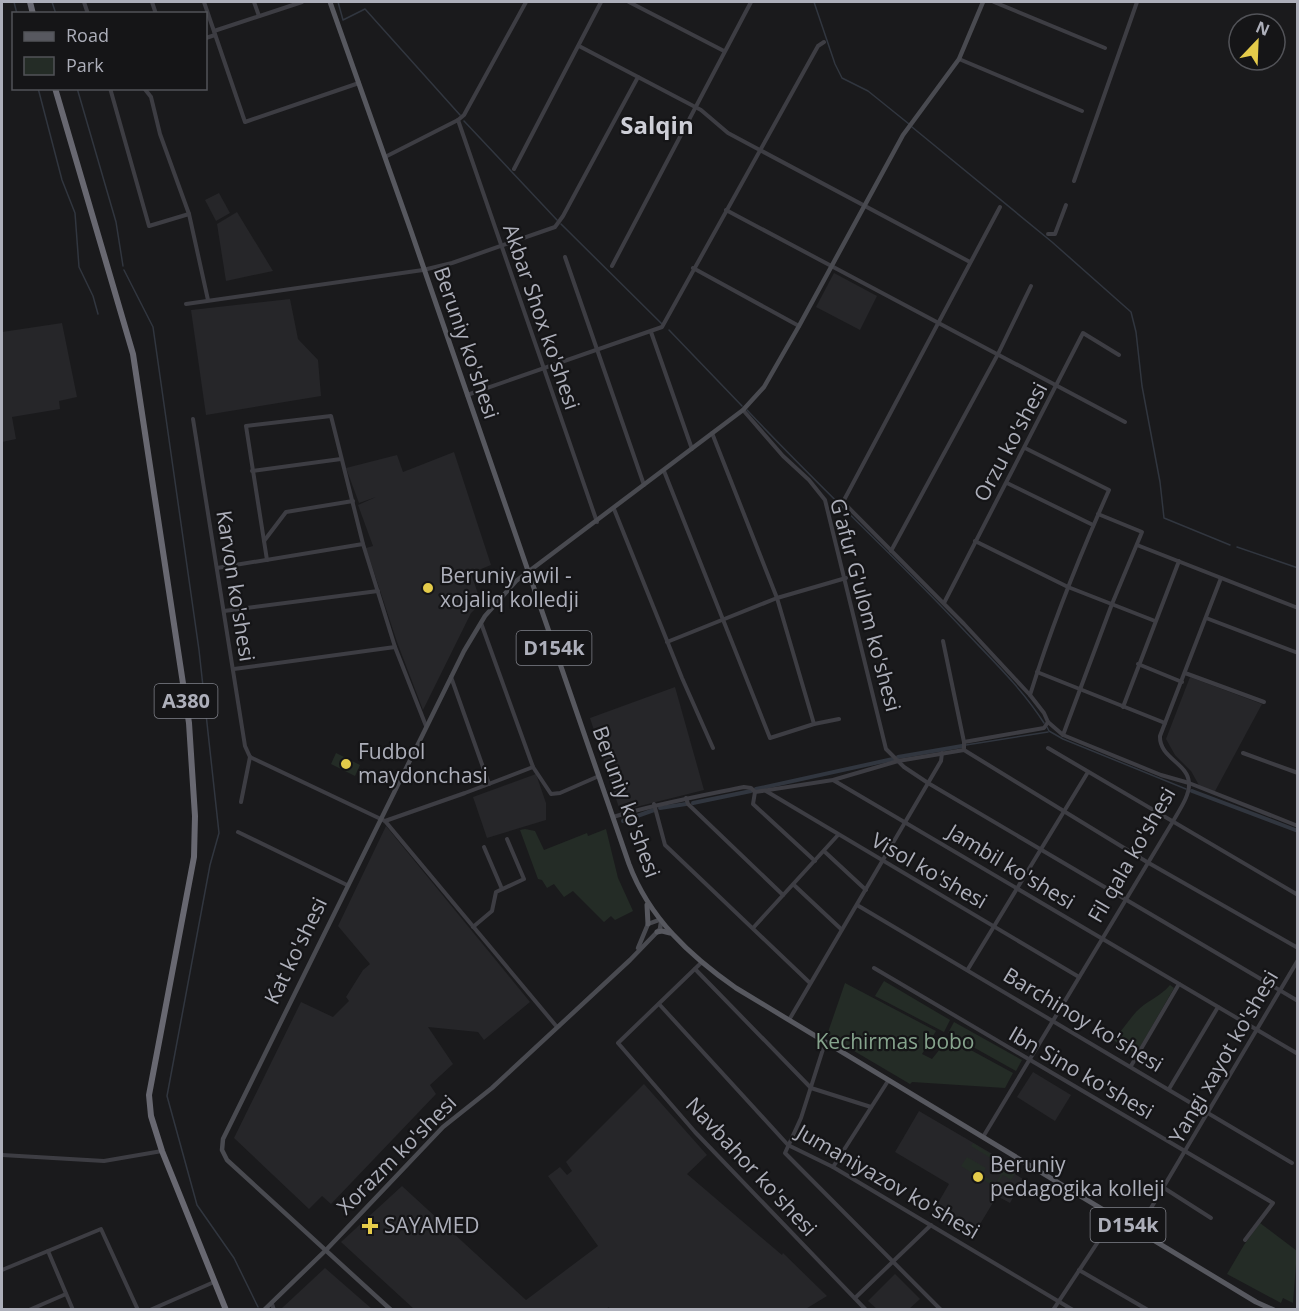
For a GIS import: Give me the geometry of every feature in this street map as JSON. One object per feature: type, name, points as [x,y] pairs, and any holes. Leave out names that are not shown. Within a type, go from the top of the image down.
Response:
[{"type":"highway","name":"A380","points":[[56,90],[134,354],[189,723],[195,816],[194,857],[148,1095],[151,1116],[162,1151],[226,1310]]},
{"type":"main road","name":"Beruniy ko'shesi","points":[[330,2],[598,776],[637,885],[647,903],[672,934],[702,962],[736,988],[1256,1302],[1274,1310]]},
{"type":"main road","points":[[647,903],[648,924]]},
{"type":"main road","points":[[657,932],[672,934]]},
{"type":"street","points":[[204,2],[245,122],[358,83]]},
{"type":"street","points":[[254,2],[259,16]]},
{"type":"street","points":[[207,37],[259,16],[302,2]]},
{"type":"street","points":[[385,157],[464,115],[526,2]]},
{"type":"street","points":[[514,169],[601,2]]},
{"type":"street","points":[[629,2],[724,51]]},
{"type":"street","points":[[612,266],[751,2]]},
{"type":"street","name":"Kat ko'shesi","points":[[391,1310],[327,1249],[227,1160],[222,1150],[223,1139],[347,885],[382,820],[426,726],[481,622],[498,600],[527,573],[743,410],[764,387],[905,131],[959,59],[983,2]]},
{"type":"street","points":[[994,2],[1105,48]]},
{"type":"street","points":[[1074,181],[1137,2]]},
{"type":"street","points":[[467,395],[662,327],[760,148],[818,46],[824,42]]},
{"type":"street","points":[[579,46],[695,107],[728,133],[760,148],[970,262]]},
{"type":"street","points":[[959,59],[1082,111]]},
{"type":"street","points":[[186,304],[423,270],[452,263],[555,226],[564,216],[638,77]]},
{"type":"street","points":[[111,90],[149,226],[189,214]]},
{"type":"street","points":[[146,90],[151,97],[160,134],[189,214],[208,300]]},
{"type":"street","name":"Akbar Shox ko'shesi","points":[[458,120],[597,522]]},
{"type":"street","points":[[1048,234],[1055,234],[1066,205]]},
{"type":"street","points":[[1000,207],[843,502],[944,603],[1030,695],[1048,722],[1063,735],[1161,776],[1190,783],[1298,826]]},
{"type":"street","points":[[726,210],[1125,422]]},
{"type":"street","points":[[565,257],[644,485]]},
{"type":"street","points":[[693,268],[799,326]]},
{"type":"street","points":[[891,551],[998,354],[1031,285]]},
{"type":"street","points":[[651,332],[692,449]]},
{"type":"street","name":"Orzu ko'shesi","points":[[944,603],[1083,333],[1119,355]]},
{"type":"street","name":"G'afur G'ulom ko'shesi","points":[[743,410],[825,500],[846,578],[886,749],[898,761]]},
{"type":"street","points":[[267,560],[246,426],[332,416],[363,544],[395,647],[426,726]]},
{"type":"street","name":"Karvon ko'shesi","points":[[193,419],[245,746],[250,757]]},
{"type":"street","points":[[712,433],[777,598],[814,724]]},
{"type":"street","points":[[1025,448],[1109,490],[1068,587],[1030,695]]},
{"type":"street","points":[[252,471],[341,459]]},
{"type":"street","points":[[664,471],[770,738],[814,724],[839,719]]},
{"type":"street","points":[[1007,483],[1093,525]]},
{"type":"street","points":[[264,542],[286,512],[353,501]]},
{"type":"street","points":[[614,509],[667,642],[713,748]]},
{"type":"street","points":[[1063,735],[1112,604],[1142,532],[1098,514]]},
{"type":"street","points":[[975,541],[1068,587],[1155,621]]},
{"type":"street","points":[[217,568],[363,544]]},
{"type":"street","points":[[1137,545],[1298,608]]},
{"type":"street","points":[[1123,706],[1179,561]]},
{"type":"street","points":[[667,642],[777,598],[846,578]]},
{"type":"street","name":"Fil qala ko'shesi","points":[[984,1137],[1172,823],[1188,791],[1190,783],[1186,774],[1162,750],[1160,736],[1221,578]]},
{"type":"street","points":[[224,610],[378,591]]},
{"type":"street","points":[[1206,618],[1298,653]]},
{"type":"street","points":[[481,622],[534,767],[551,794],[560,793],[598,776]]},
{"type":"street","points":[[943,641],[964,750]]},
{"type":"street","points":[[234,669],[395,647]]},
{"type":"street","points":[[1138,664],[1182,682]]},
{"type":"street","points":[[1037,672],[1165,723]]},
{"type":"street","points":[[1185,673],[1264,702]]},
{"type":"street","points":[[451,677],[489,784]]},
{"type":"street","points":[[964,742],[1044,728],[1048,722]]},
{"type":"street","points":[[1048,748],[1298,895]]},
{"type":"street","points":[[613,817],[654,804],[744,787],[751,788],[755,792],[834,780],[898,761],[964,750],[1148,862],[1298,948]]},
{"type":"street","points":[[789,1021],[941,761],[942,753]]},
{"type":"street","points":[[1243,753],[1297,772]]},
{"type":"street","points":[[241,802],[250,757],[382,820],[557,1027]]},
{"type":"street","points":[[898,761],[928,783],[1298,1001]]},
{"type":"street","points":[[382,820],[534,767]]},
{"type":"street","points":[[968,969],[1088,772]]},
{"type":"street","name":"Jambil ko'shesi","points":[[834,780],[1298,1054]]},
{"type":"street","name":"Visol ko'shesi","points":[[766,791],[1079,977]]},
{"type":"street","points":[[755,792],[753,804],[815,861]]},
{"type":"street","points":[[686,798],[688,804],[783,896]]},
{"type":"street","points":[[654,804],[665,845],[810,983]]},
{"type":"street","points":[[238,832],[347,885]]},
{"type":"street","points":[[753,928],[825,852],[838,835]]},
{"type":"street","points":[[473,927],[492,911],[496,892],[524,879],[507,839]]},
{"type":"street","points":[[484,847],[502,889]]},
{"type":"street","points":[[825,852],[866,890]]},
{"type":"street","points":[[794,885],[841,929]]},
{"type":"street","name":"Barchinoy ko'shesi","points":[[857,905],[1292,1162]]},
{"type":"street","points":[[637,951],[648,924],[660,921],[661,926],[657,932]]},
{"type":"street","name":"Xorazm ko'shesi","points":[[264,1310],[273,1307],[443,1127],[492,1088],[657,932]]},
{"type":"street","name":"Yangi xayot ko'shesi","points":[[1138,1230],[1298,960]]},
{"type":"street","points":[[660,1004],[702,962]]},
{"type":"street","name":"Ibn Sino ko'shesi","points":[[874,968],[1273,1203],[1245,1240]]},
{"type":"street","points":[[695,969],[811,1088],[871,1107]]},
{"type":"street","points":[[1131,1066],[1179,984]]},
{"type":"street","name":"Navbahor ko'shesi","points":[[660,1004],[618,1043],[695,1132],[866,1310]]},
{"type":"street","name":"Jumaniyazov ko'shesi","points":[[660,1004],[788,1145],[833,1167],[1073,1310]]},
{"type":"street","points":[[1169,1089],[1218,1007]]},
{"type":"street","points":[[825,1043],[801,1118],[785,1153],[940,1310]]},
{"type":"street","points":[[833,1167],[888,1081]]},
{"type":"street","points":[[2,1155],[104,1161],[162,1151]]},
{"type":"street","points":[[1164,1188],[1211,1218]]},
{"type":"street","points":[[1053,1310],[1115,1216]]},
{"type":"street","points":[[855,1298],[931,1225]]},
{"type":"street","points":[[2,1270],[101,1229],[138,1310]]},
{"type":"street","points":[[48,1251],[73,1310]]},
{"type":"street","points":[[1079,1270],[1148,1310]]},
{"type":"street","points":[[150,1310],[214,1282]]},
{"type":"street","points":[[29,1310],[66,1294]]},
{"type":"shaded area","points":[[219,193],[230,213],[216,221],[205,200]]},
{"type":"shaded area","points":[[237,212],[273,271],[226,281],[217,224]]},
{"type":"shaded area","points":[[834,273],[877,296],[860,330],[816,307]]},
{"type":"shaded area","points":[[290,299],[298,339],[318,360],[321,396],[206,415],[191,310]]},
{"type":"shaded area","points":[[62,323],[77,397],[59,401],[60,409],[12,417],[16,439],[2,442],[2,332]]},
{"type":"shaded area","name":"Beruniy awil - xojaliq kolledji","points":[[454,452],[491,565],[471,573],[481,603],[471,613],[423,710],[397,642],[366,548],[373,546],[358,505],[376,497],[359,503],[346,468],[397,455],[403,472]]},
{"type":"shaded area","points":[[1190,677],[1262,704],[1214,793],[1200,787],[1191,771],[1175,755],[1166,739]]},
{"type":"shaded area","points":[[675,687],[704,790],[620,811],[590,718]]},
{"type":"shaded area","points":[[536,774],[546,803],[546,820],[487,838],[473,797]]},
{"type":"shaded area","points":[[386,826],[530,1002],[484,1040],[478,1032],[428,1027],[453,1064],[430,1085],[436,1094],[331,1204],[322,1196],[309,1209],[234,1138],[301,1002],[333,1017],[349,1001],[346,997],[363,970],[370,964],[338,926]]},
{"type":"shaded area","points":[[1033,1072],[1071,1095],[1055,1121],[1017,1097]]},
{"type":"shaded area","points":[[644,1084],[707,1155],[687,1174],[782,1255],[783,1253],[827,1296],[804,1310],[610,1310],[609,1307],[604,1310],[414,1309],[341,1242],[402,1186],[526,1300],[598,1246],[548,1176],[560,1167],[567,1175],[572,1171],[566,1162]]},
{"type":"shaded area","name":"Beruniy pedagogika kolleji","points":[[919,1111],[1018,1169],[1015,1174],[1023,1179],[1010,1203],[997,1196],[971,1239],[931,1215],[949,1184],[895,1152]]},
{"type":"shaded area","points":[[325,1268],[372,1309],[281,1309]]},
{"type":"shaded area","points":[[895,1274],[920,1299],[909,1309],[877,1309],[868,1301]]},
{"type":"green space","name":"Fudbol maydonchasi","points":[[336,753],[360,765],[355,776],[331,764]]},
{"type":"green space","points":[[606,829],[618,878],[633,911],[615,920],[611,916],[604,922],[573,891],[564,897],[554,884],[547,888],[542,880],[538,879],[520,830],[535,831],[544,850],[587,833],[588,836]]},
{"type":"green space","points":[[884,981],[950,1020],[944,1032],[875,996]]},
{"type":"green space","name":"Kechirmas bobo","points":[[845,983],[936,1031],[922,1054],[932,1059],[944,1044],[952,1049],[956,1042],[1013,1073],[1005,1088],[912,1082],[910,1084],[827,1035]]},
{"type":"green space","points":[[1170,985],[1174,988],[1136,1054],[1113,1040],[1140,1008]]},
{"type":"green space","points":[[954,1022],[1022,1060],[1016,1071],[948,1033]]},
{"type":"green space","points":[[973,1143],[1017,1170],[1011,1180],[1003,1175],[995,1187],[961,1166],[967,1157],[986,1168],[982,1175],[996,1183],[1005,1167],[971,1146]]},
{"type":"green space","points":[[1260,1223],[1297,1251],[1293,1303],[1283,1298],[1281,1303],[1227,1274]]},
{"type":"waterway","points":[[14,2],[16,12]]},
{"type":"waterway","points":[[52,2],[55,12]]},
{"type":"waterway","points":[[338,2],[343,20],[365,9],[460,115]]},
{"type":"waterway","points":[[814,2],[842,78],[868,91],[909,124]]},
{"type":"waterway","points":[[39,90],[62,180],[75,213],[79,267],[93,296],[98,314]]},
{"type":"waterway","points":[[78,90],[116,222],[123,266]]},
{"type":"waterway","points":[[464,121],[557,220]]},
{"type":"waterway","points":[[912,127],[1052,242],[1131,312],[1164,518],[1230,545]]},
{"type":"waterway","points":[[561,224],[663,325]]},
{"type":"waterway","points":[[124,270],[153,327],[199,650],[219,833],[210,865],[167,1096],[197,1205],[234,1258],[258,1307]]},
{"type":"waterway","points":[[669,330],[742,406]]},
{"type":"waterway","points":[[747,410],[994,662],[1044,723]]},
{"type":"waterway","points":[[1237,547],[1298,568]]},
{"type":"waterway","points":[[1047,727],[1049,731],[1063,739],[1186,789]]},
{"type":"waterway","points":[[966,745],[1048,732]]},
{"type":"waterway","points":[[898,757],[962,746]]},
{"type":"waterway","points":[[756,789],[893,759]]},
{"type":"waterway","points":[[693,803],[751,791]]},
{"type":"waterway","points":[[1192,791],[1298,831]]},
{"type":"waterway","points":[[660,808],[686,804]]},
{"type":"waterway","points":[[623,821],[654,810]]},
{"type":"place","name":"Beruniy awil - xojaliq kolledji","points":[[428,588]]},
{"type":"place","name":"Fudbol maydonchasi","points":[[346,764]]},
{"type":"place","name":"Beruniy pedagogika kolleji","points":[[978,1177]]},
{"type":"place","name":"SAYAMED","points":[[370,1226]]},
{"type":"district","name":"Salqin","points":[[657,126]]}]
